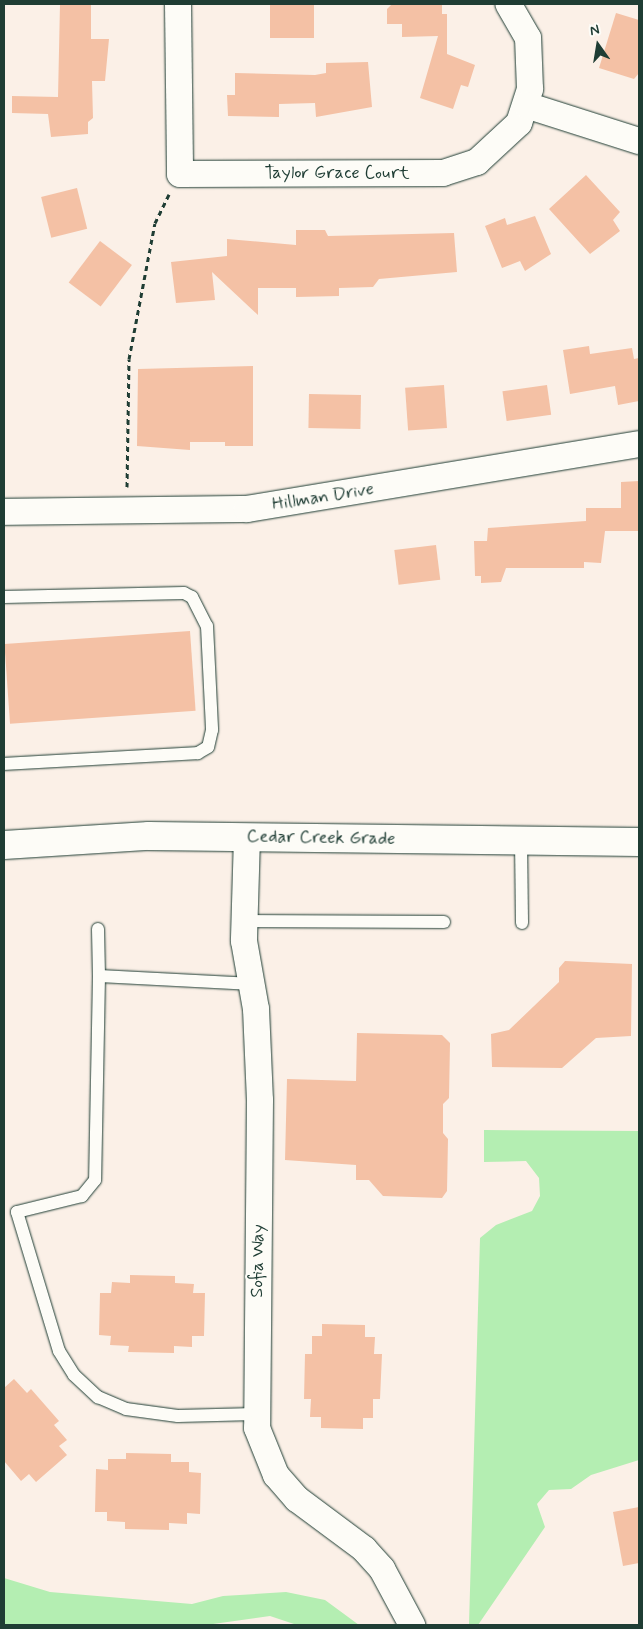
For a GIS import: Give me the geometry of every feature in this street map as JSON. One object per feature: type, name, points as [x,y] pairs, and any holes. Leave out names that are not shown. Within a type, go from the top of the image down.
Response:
[{"type":"main road","name":"Cedar Creek Grade","points":[[4,844],[149,836],[639,842]]},
{"type":"street","points":[[178,4],[180,174]]},
{"type":"street","name":"Taylor Grace Court","points":[[180,174],[442,173],[477,162],[492,152],[519,124],[526,105],[532,54],[508,4]]},
{"type":"street","points":[[526,105],[639,141]]},
{"type":"street","name":"Hillman Drive","points":[[4,512],[247,509],[639,444]]},
{"type":"street","name":"Sofia Way","points":[[247,837],[244,921],[253,984],[260,1100],[255,1414],[276,1475],[297,1499],[364,1549],[382,1569],[412,1625]]},
{"type":"lane","points":[[4,597],[184,593],[196,602],[207,626],[212,730],[208,747],[198,754],[4,764]]},
{"type":"lane","points":[[521,840],[522,923]]},
{"type":"lane","points":[[244,921],[444,922]]},
{"type":"lane","points":[[98,929],[99,976],[95,1180],[82,1196],[17,1212],[59,1351],[74,1375],[98,1397],[126,1409],[178,1416],[255,1414]]},
{"type":"lane","points":[[99,976],[253,984]]},
{"type":"path","points":[[127,511],[129,359],[154,223],[180,174]]},
{"type":"green space","points":[[484,1130],[639,1131],[639,1460],[591,1475],[571,1489],[549,1490],[537,1504],[545,1527],[478,1625],[469,1625],[480,1238],[496,1225],[532,1211],[540,1196],[539,1178],[526,1161],[484,1162]]},
{"type":"green space","points":[[4,1578],[50,1592],[192,1604],[223,1596],[286,1592],[325,1600],[359,1625],[297,1625],[270,1616],[206,1625],[4,1625]]},
{"type":"building","points":[[60,4],[91,4],[91,39],[109,39],[105,81],[92,81],[93,118],[88,122],[88,134],[51,137],[48,114],[12,113],[12,96],[58,97]]},
{"type":"building","points":[[270,4],[314,4],[314,38],[270,38]]},
{"type":"building","points":[[392,4],[442,4],[442,14],[447,14],[447,54],[475,65],[468,87],[461,85],[453,109],[420,98],[438,36],[402,37],[402,24],[387,24],[387,9]]},
{"type":"building","points":[[616,13],[639,20],[639,73],[634,79],[599,68]]},
{"type":"building","points":[[368,62],[372,107],[316,117],[315,103],[279,104],[279,117],[228,116],[227,95],[235,95],[235,73],[315,75],[326,73],[326,63]]},
{"type":"building","points":[[586,175],[620,212],[613,220],[620,231],[590,254],[549,209]]},
{"type":"building","points":[[77,188],[87,229],[51,238],[41,197]]},
{"type":"building","points":[[535,216],[551,254],[525,271],[520,261],[502,268],[485,226],[505,218],[507,225]]},
{"type":"building","points":[[296,230],[325,230],[328,236],[454,233],[457,272],[379,279],[373,287],[339,288],[339,296],[296,297],[296,288],[258,288],[258,315],[212,272],[215,300],[176,303],[171,262],[227,256],[227,239],[296,245]]},
{"type":"building","points":[[100,241],[132,265],[101,307],[69,283]]},
{"type":"building","points":[[589,346],[590,354],[632,348],[634,359],[639,358],[639,401],[618,405],[615,386],[570,394],[563,350]]},
{"type":"building","points":[[253,366],[253,446],[225,446],[225,442],[190,442],[190,450],[137,446],[138,369]]},
{"type":"building","points":[[444,385],[447,428],[408,431],[405,388]]},
{"type":"building","points":[[547,385],[551,415],[507,421],[502,391]]},
{"type":"building","points":[[309,394],[361,395],[360,429],[308,428]]},
{"type":"building","points":[[639,481],[639,531],[605,531],[601,563],[584,562],[584,568],[506,568],[501,582],[481,583],[481,576],[475,576],[474,541],[487,541],[488,528],[586,521],[586,508],[621,508],[621,482]]},
{"type":"building","points":[[436,545],[440,580],[399,585],[394,550]]},
{"type":"building","points":[[190,631],[196,711],[10,724],[4,644]]},
{"type":"building","points":[[565,961],[632,964],[631,1036],[596,1038],[562,1068],[492,1067],[491,1034],[509,1030],[559,982],[559,968]]},
{"type":"building","points":[[357,1033],[442,1035],[450,1043],[449,1098],[443,1104],[443,1133],[448,1139],[447,1191],[442,1198],[383,1196],[369,1180],[356,1180],[356,1165],[285,1160],[287,1079],[356,1081]]},
{"type":"building","points":[[130,1275],[175,1276],[175,1283],[194,1284],[193,1293],[205,1293],[204,1336],[192,1336],[192,1347],[174,1346],[174,1353],[128,1352],[129,1346],[110,1345],[111,1336],[99,1335],[100,1293],[111,1293],[112,1282],[130,1283]]},
{"type":"building","points":[[322,1324],[365,1325],[365,1337],[375,1337],[374,1354],[382,1354],[380,1399],[373,1399],[373,1418],[363,1418],[363,1429],[321,1428],[321,1417],[310,1417],[311,1399],[304,1399],[305,1354],[312,1354],[312,1336],[322,1336]]},
{"type":"building","points":[[14,1379],[27,1393],[31,1389],[59,1421],[54,1425],[67,1440],[59,1446],[67,1455],[36,1482],[29,1474],[21,1481],[4,1461],[4,1388]]},
{"type":"building","points":[[126,1453],[171,1454],[171,1462],[189,1462],[189,1472],[201,1473],[200,1514],[187,1513],[187,1524],[169,1523],[169,1530],[125,1529],[125,1522],[107,1521],[107,1512],[95,1512],[96,1469],[108,1470],[108,1459],[126,1459]]},
{"type":"building","points":[[639,1507],[639,1563],[623,1566],[613,1512]]}]
